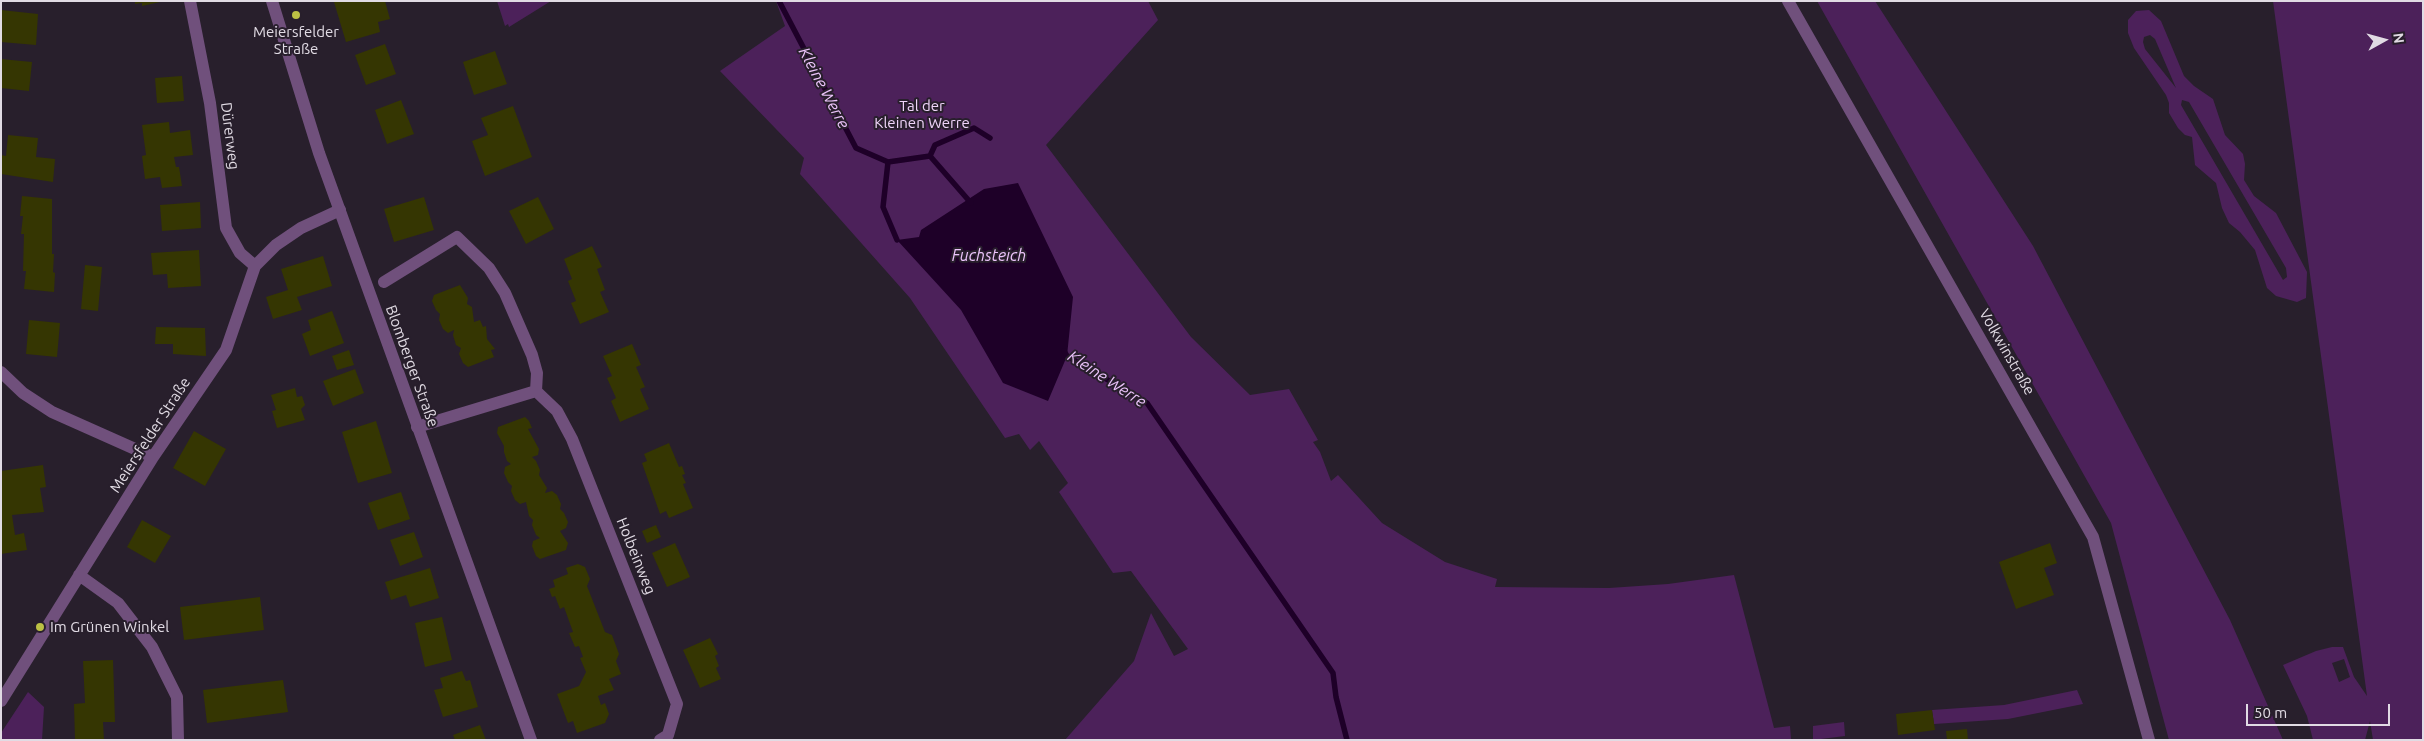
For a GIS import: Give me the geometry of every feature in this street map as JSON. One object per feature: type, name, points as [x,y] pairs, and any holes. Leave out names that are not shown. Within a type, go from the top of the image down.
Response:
[{"type":"street","name":"Dürerweg","points":[[190,1],[210,103],[226,228],[240,254],[255,266]]},
{"type":"street","name":"Blomberger Straße","points":[[272,1],[340,210],[530,740]]},
{"type":"street","name":"Volkwinstraße","points":[[1788,1],[2094,537],[2148,740]]},
{"type":"street","name":"Meiersfelder Straße","points":[[1,701],[153,457],[226,350],[255,266],[276,245],[301,228],[340,210]]},
{"type":"street","points":[[384,282],[457,236],[489,268],[505,293],[532,355],[537,373],[536,391],[417,427]]},
{"type":"street","points":[[1,372],[23,393],[52,412],[153,457]]},
{"type":"street","name":"Holbeinweg","points":[[536,391],[558,411],[572,439],[677,704],[668,734],[660,740]]},
{"type":"street","points":[[79,575],[118,603],[152,647],[177,696],[178,740]]},
{"type":"green space","points":[[497,1],[551,1],[509,27],[508,24],[505,26]]},
{"type":"green space","name":"Tal der Kleinen Werre","points":[[776,1],[1148,1],[1158,20],[1046,145],[1191,337],[1250,395],[1289,389],[1318,440],[1313,442],[1320,452],[1331,481],[1338,475],[1382,523],[1445,562],[1497,579],[1495,587],[1609,588],[1668,584],[1734,575],[1774,728],[1790,726],[1791,739],[1065,740],[1134,661],[1151,613],[1174,656],[1188,649],[1131,571],[1113,573],[1059,492],[1068,483],[1039,441],[1030,450],[1019,434],[1005,438],[910,298],[800,174],[804,158],[720,71],[785,26]]},
{"type":"green space","points":[[1817,1],[1875,1],[2033,246],[2230,620],[2283,740],[2169,740],[2111,523]]},
{"type":"green space","points":[[2273,1],[2423,1],[2423,740],[2373,740],[2370,721],[2365,740],[2313,740],[2307,716],[2283,665],[2316,651],[2332,647],[2343,647],[2354,677],[2367,696]],"holes":[[[2344,659],[2350,677],[2339,682],[2332,663]]]},
{"type":"green space","points":[[2149,10],[2161,21],[2184,76],[2194,86],[2213,99],[2225,135],[2243,154],[2245,164],[2244,180],[2254,196],[2276,213],[2307,272],[2306,298],[2297,302],[2276,296],[2267,288],[2255,250],[2240,232],[2229,223],[2222,208],[2216,183],[2195,165],[2192,137],[2185,135],[2178,128],[2169,113],[2169,103],[2166,95],[2134,48],[2128,33],[2128,20],[2136,11]],"holes":[[[2150,35],[2155,39],[2176,88],[2145,49],[2144,37]],[[2182,100],[2189,102],[2286,268],[2287,277],[2283,280],[2181,105]]]},
{"type":"green space","points":[[2077,690],[2083,704],[2008,719],[1934,724],[1932,710],[2004,705]]},
{"type":"green space","points":[[28,692],[44,707],[42,740],[1,740],[1,733]]},
{"type":"green space","points":[[1844,722],[1845,736],[1813,740],[1813,726]]},
{"type":"water","name":"Fuchsteich","points":[[1018,183],[1073,297],[1067,356],[1048,401],[1003,383],[961,310],[897,240],[919,237],[921,230],[984,189]]},
{"type":"building","points":[[135,1],[160,2],[142,6],[142,3],[135,4]]},
{"type":"building","points":[[385,1],[390,19],[378,22],[380,32],[346,42],[334,2]]},
{"type":"building","points":[[1,10],[38,14],[36,45],[1,42]]},
{"type":"building","points":[[385,44],[396,74],[366,85],[355,55]]},
{"type":"building","points":[[495,51],[507,84],[474,95],[463,62]]},
{"type":"building","points":[[1,59],[32,62],[29,91],[1,88]]},
{"type":"building","points":[[182,76],[184,101],[157,103],[155,78]]},
{"type":"building","points":[[401,100],[414,134],[387,144],[375,110]]},
{"type":"building","points":[[513,106],[532,157],[485,176],[472,141],[488,135],[481,118]]},
{"type":"building","points":[[169,122],[170,133],[190,130],[193,155],[174,157],[176,167],[179,167],[182,186],[162,188],[160,177],[145,179],[142,156],[146,155],[142,125]]},
{"type":"building","points":[[8,135],[38,138],[36,157],[55,159],[53,182],[1,174],[1,155],[6,156]]},
{"type":"building","points":[[22,196],[52,199],[54,292],[24,289],[26,271],[23,271],[24,234],[21,234],[23,216],[20,216]]},
{"type":"building","points":[[424,197],[434,230],[394,242],[384,209]]},
{"type":"building","points":[[538,197],[554,229],[526,244],[509,211]]},
{"type":"building","points":[[200,202],[201,228],[162,231],[160,205]]},
{"type":"building","points":[[592,246],[602,267],[597,269],[605,290],[600,292],[609,312],[580,324],[571,303],[576,301],[568,281],[572,279],[564,259]]},
{"type":"building","points":[[199,250],[201,286],[168,288],[167,274],[153,275],[151,253]]},
{"type":"building","points":[[323,256],[332,286],[297,297],[302,310],[273,319],[266,297],[288,290],[281,269]]},
{"type":"building","points":[[85,265],[102,267],[98,311],[81,309]]},
{"type":"building","points":[[460,285],[468,298],[467,304],[472,307],[474,322],[480,320],[483,327],[486,326],[487,339],[495,349],[491,350],[494,357],[468,367],[463,363],[459,354],[461,348],[456,345],[453,335],[454,330],[448,333],[443,329],[439,320],[440,314],[432,301],[434,295]]},
{"type":"building","points":[[332,311],[344,343],[310,356],[302,334],[311,330],[308,320]]},
{"type":"building","points":[[29,320],[60,323],[57,357],[26,354]]},
{"type":"building","points":[[156,327],[205,328],[206,356],[173,354],[173,344],[155,344]]},
{"type":"building","points":[[632,344],[641,365],[636,367],[645,387],[640,389],[649,409],[620,422],[611,401],[616,398],[607,378],[612,376],[603,356]]},
{"type":"building","points":[[349,350],[354,365],[337,370],[332,356]]},
{"type":"building","points":[[355,369],[364,393],[333,406],[323,381]]},
{"type":"building","points":[[295,388],[297,397],[302,396],[305,405],[301,409],[305,420],[277,428],[272,411],[276,410],[271,395]]},
{"type":"building","points":[[525,417],[532,428],[528,429],[539,449],[538,455],[532,457],[536,461],[540,470],[539,475],[547,488],[545,493],[552,491],[557,495],[561,504],[560,509],[568,522],[566,528],[560,531],[568,543],[566,550],[540,559],[536,556],[532,546],[533,541],[540,538],[536,535],[532,525],[533,520],[529,516],[526,502],[520,504],[515,500],[511,491],[512,486],[504,473],[505,467],[511,464],[507,461],[504,446],[497,433],[498,427]]},
{"type":"building","points":[[376,421],[392,473],[358,483],[342,432]]},
{"type":"building","points":[[194,431],[226,449],[205,486],[173,468]]},
{"type":"building","points":[[669,443],[679,467],[682,466],[685,474],[682,475],[686,483],[683,484],[693,508],[669,518],[666,511],[660,514],[642,463],[647,461],[644,454]]},
{"type":"building","points":[[43,465],[46,487],[40,488],[44,512],[12,515],[15,535],[24,533],[27,550],[1,554],[1,471]]},
{"type":"building","points":[[401,492],[410,519],[378,530],[368,503]]},
{"type":"building","points":[[142,520],[171,536],[155,563],[127,547]]},
{"type":"building","points":[[656,525],[661,537],[647,543],[642,531]]},
{"type":"building","points":[[414,532],[423,557],[400,566],[390,540]]},
{"type":"building","points":[[675,543],[690,577],[667,587],[652,553]]},
{"type":"building","points":[[2050,543],[2057,563],[2044,568],[2054,595],[2016,609],[1999,562]]},
{"type":"building","points":[[578,564],[585,567],[590,579],[587,586],[605,632],[612,635],[619,654],[616,661],[621,674],[609,679],[614,690],[598,696],[601,705],[605,703],[609,714],[605,723],[577,733],[573,721],[568,723],[557,694],[579,686],[586,672],[580,658],[583,657],[579,646],[575,647],[569,633],[573,632],[564,607],[560,609],[555,596],[552,597],[549,589],[555,587],[553,580],[568,574],[566,568]]},
{"type":"building","points":[[430,568],[439,598],[410,607],[406,595],[391,600],[385,582]]},
{"type":"building","points":[[260,597],[264,630],[184,640],[180,607]]},
{"type":"building","points":[[442,617],[452,660],[425,667],[415,623]]},
{"type":"building","points":[[710,638],[718,654],[715,656],[719,666],[716,668],[721,679],[700,688],[683,650]]},
{"type":"building","points":[[113,660],[115,722],[103,722],[104,740],[75,740],[74,704],[85,703],[83,661]]},
{"type":"building","points":[[462,671],[466,681],[470,680],[478,707],[443,717],[434,690],[443,688],[440,678]]},
{"type":"building","points":[[283,680],[288,712],[207,723],[203,690]]},
{"type":"building","points":[[1932,710],[1935,730],[1898,735],[1896,714]]},
{"type":"building","points":[[480,725],[486,740],[455,740],[453,735]]},
{"type":"building","points":[[1967,729],[1968,740],[1947,740],[1946,731]]},
{"type":"waterway","name":"Kleine Werre","points":[[779,1],[856,148],[888,162],[930,156],[971,203]]},
{"type":"waterway","points":[[930,156],[935,145],[974,128],[990,138]]},
{"type":"waterway","points":[[888,162],[883,207],[897,240]]},
{"type":"waterway","name":"Kleine Werre","points":[[1064,351],[1067,356],[1147,403],[1333,673],[1336,697],[1347,740]]},
{"type":"place","name":"Meiersfelder Straße","points":[[296,15]]},
{"type":"place","name":"Im Grünen Winkel","points":[[40,627]]}]
